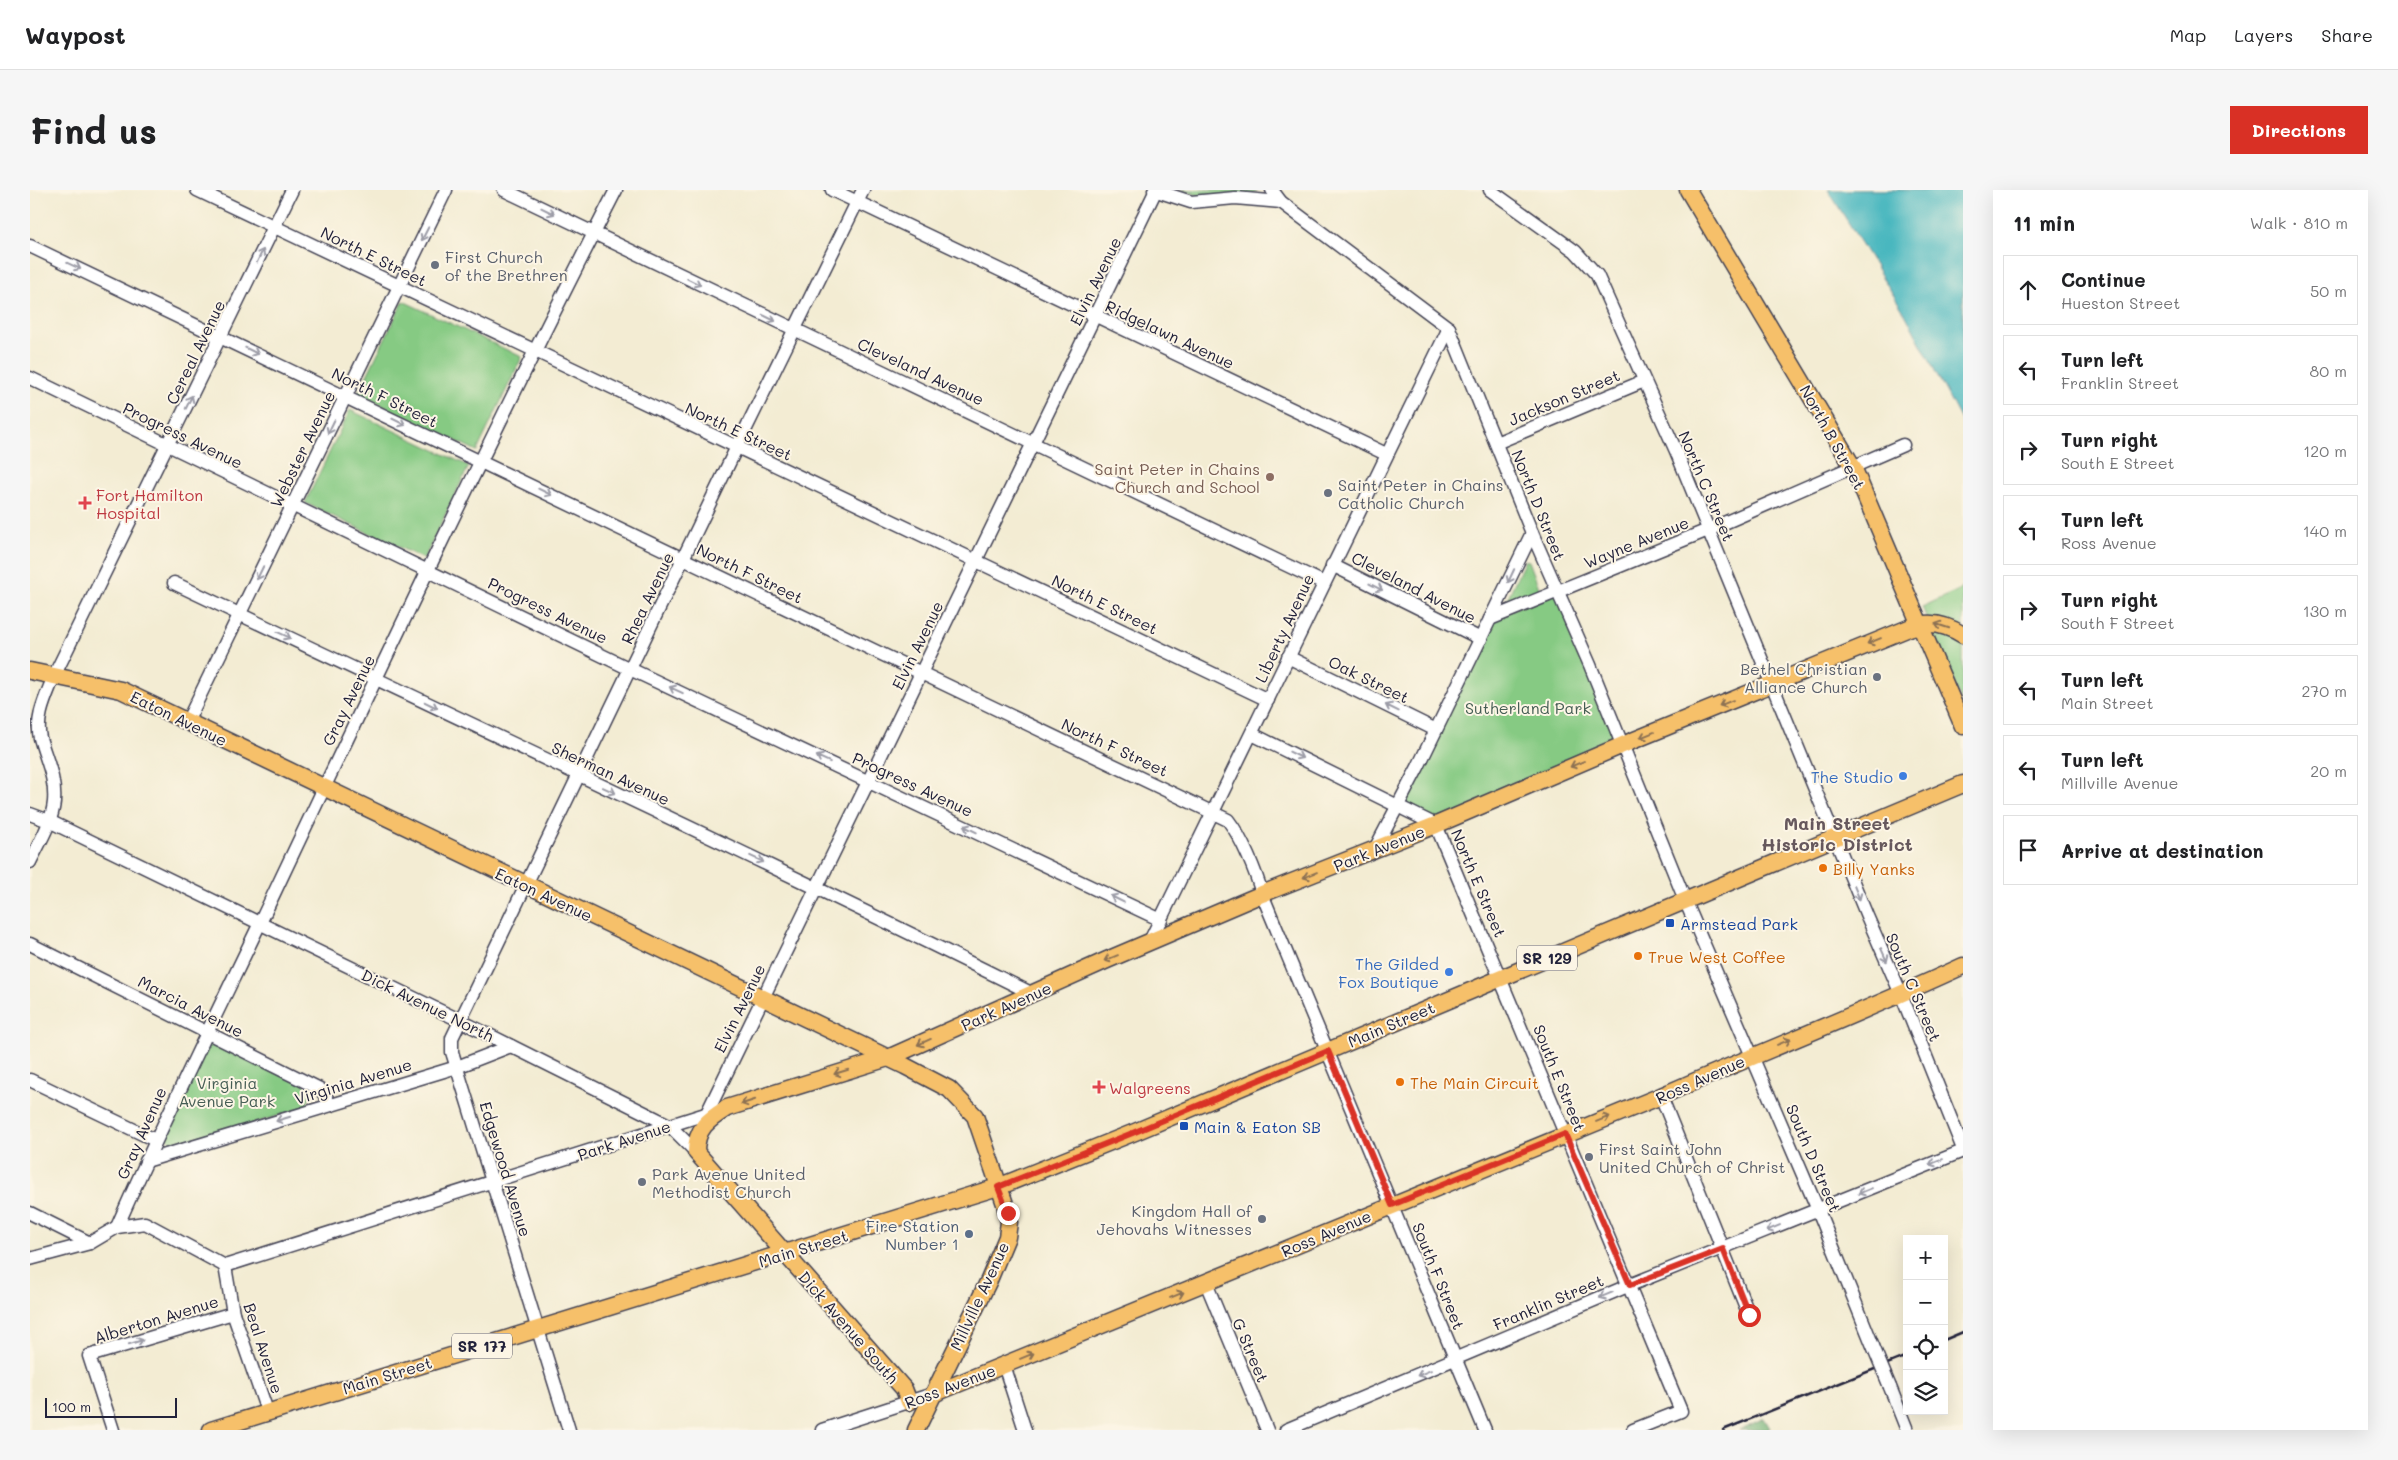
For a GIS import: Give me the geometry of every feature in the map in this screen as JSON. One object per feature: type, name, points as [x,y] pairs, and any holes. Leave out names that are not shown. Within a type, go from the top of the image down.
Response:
[{"type":"main road","name":"North B Street","points":[[1688,190],[1854,468],[1963,726]]},
{"type":"main road","name":"Park Avenue","points":[[727,1108],[888,1058],[1262,894],[1436,825],[1622,745],[1920,624],[1939,624],[1963,635]]},
{"type":"main road","name":"Eaton Avenue","points":[[30,671],[122,690],[939,1082],[949,1089],[975,1116],[998,1187]]},
{"type":"main road","name":"Main Street","points":[[210,1430],[998,1187],[1135,1132],[1963,784]]},
{"type":"main road","name":"Ross Avenue","points":[[933,1394],[1661,1096],[1902,994],[1963,966]]},
{"type":"main road","points":[[696,1152],[696,1140],[703,1127],[710,1119],[727,1108]]},
{"type":"main road","name":"Dick Avenue North","points":[[696,1152],[785,1254]]},
{"type":"main road","name":"Millville Avenue","points":[[916,1430],[989,1280],[1007,1237],[1008,1213],[998,1187]]},
{"type":"main road","name":"Dick Avenue South","points":[[785,1254],[904,1389],[910,1402]]},
{"type":"street","name":"North E Street","points":[[197,190],[275,225],[736,448],[977,560],[1268,700]]},
{"type":"street","name":"Cereal Avenue","points":[[30,862],[49,821],[54,803],[54,784],[40,738],[39,723],[41,710],[54,676],[292,190]]},
{"type":"street","name":"Webster Avenue","points":[[187,722],[446,190]]},
{"type":"street","name":"Cleveland Avenue","points":[[504,190],[794,330],[1035,442],[1324,583]]},
{"type":"street","name":"Gray Avenue","points":[[117,1227],[155,1140],[375,679],[616,190]]},
{"type":"street","name":"Ridgelawn Avenue","points":[[832,190],[1386,454]]},
{"type":"street","name":"Rhea Avenue","points":[[459,1020],[863,190]]},
{"type":"street","points":[[1156,190],[1191,202],[1235,198],[1281,202]]},
{"type":"street","name":"Elvin Avenue","points":[[707,1114],[1156,190]]},
{"type":"street","points":[[1272,190],[1281,202],[1449,328]]},
{"type":"street","name":"North C Street","points":[[1490,190],[1575,251],[1597,275],[1676,451],[1835,838]]},
{"type":"street","name":"North F Street","points":[[30,246],[1228,820],[1235,829],[1328,1051]]},
{"type":"street","name":"North D Street","points":[[1449,328],[1556,591],[1590,665],[1686,900]]},
{"type":"street","name":"Liberty Avenue","points":[[1149,943],[1449,328]]},
{"type":"street","name":"Progress Avenue","points":[[30,378],[630,669],[1160,920]]},
{"type":"street","name":"Jackson Street","points":[[1496,443],[1644,381]]},
{"type":"street","name":"Wayne Avenue","points":[[1490,619],[1708,530],[1854,468],[1903,445]]},
{"type":"street","points":[[1375,849],[1436,730],[1532,533]]},
{"type":"street","name":"Cleveland Avenue","points":[[1332,565],[1481,639]]},
{"type":"street","name":"Sherman Avenue","points":[[174,583],[578,776],[817,887],[1033,994]]},
{"type":"street","name":"Oak Street","points":[[1288,657],[1436,730]]},
{"type":"street","name":"North E Street","points":[[1252,734],[1436,825],[1501,978]]},
{"type":"street","name":"Dick Avenue North","points":[[30,814],[49,821],[459,1020],[668,1125],[696,1152]]},
{"type":"street","name":"South C Street","points":[[1835,838],[1902,994],[1963,1150]]},
{"type":"street","name":"South D Street","points":[[1686,900],[1818,1210],[1906,1430]]},
{"type":"street","name":"Marcia Avenue","points":[[30,944],[320,1089],[329,1104]]},
{"type":"street","name":"South E Street","points":[[1501,978],[1681,1411],[1633,1430]]},
{"type":"street","name":"Edgewood Avenue","points":[[459,1020],[452,1038],[452,1052],[569,1430]]},
{"type":"street","name":"Virginia Avenue","points":[[146,1161],[329,1104],[458,1067],[511,1046]]},
{"type":"street","name":"South F Street","points":[[1328,1051],[1485,1430]]},
{"type":"street","points":[[30,1080],[155,1140]]},
{"type":"street","points":[[1661,1096],[1749,1315]]},
{"type":"street","name":"Park Avenue","points":[[226,1266],[668,1125],[727,1108]]},
{"type":"street","name":"Franklin Street","points":[[1286,1430],[1456,1360],[1630,1285],[1723,1249],[1963,1150]]},
{"type":"street","points":[[30,1214],[90,1243]]},
{"type":"street","points":[[30,1259],[90,1243],[117,1227],[145,1223],[226,1266]]},
{"type":"street","name":"Beal Avenue","points":[[226,1266],[233,1312],[267,1411]]},
{"type":"street","name":"G Street","points":[[1206,1283],[1267,1430]]},
{"type":"street","name":"Alberton Avenue","points":[[113,1430],[89,1356],[233,1312]]},
{"type":"street","points":[[1004,1365],[1025,1430]]},
{"type":"street","name":"Ross Avenue","points":[[822,1430],[933,1394]]},
{"type":"green space","points":[[1179,190],[1258,190],[1253,194],[1202,196]]},
{"type":"green space","points":[[403,301],[522,357],[477,451],[358,394]]},
{"type":"green space","points":[[350,410],[469,466],[424,559],[305,503]]},
{"type":"green space","points":[[1525,560],[1529,561],[1541,593],[1508,607],[1504,606]]},
{"type":"green space","points":[[1963,588],[1963,705],[1922,607]]},
{"type":"green space","name":"Sutherland Park","points":[[1556,591],[1622,745],[1436,825],[1398,805],[1490,619]]},
{"type":"green space","name":"Virginia Avenue Park","points":[[215,1042],[305,1084],[309,1099],[304,1108],[180,1146],[171,1142],[167,1137],[165,1127],[207,1043]]},
{"type":"green space","points":[[1764,1418],[1770,1428],[1767,1430],[1739,1430]]},
{"type":"water","points":[[1828,190],[1963,190],[1963,424],[1904,312]]},
{"type":"railway","points":[[1948,1338],[1963,1332]]},
{"type":"railway","points":[[1723,1430],[1903,1358]]},
{"type":"place","name":"First Church of the Brethren","points":[[435,265]]},
{"type":"place","name":"Saint Peter in Chains Church and School","points":[[1270,477]]},
{"type":"place","name":"Saint Peter in Chains Catholic Church","points":[[1328,493]]},
{"type":"place","name":"Fort Hamilton Hospital","points":[[85,503]]},
{"type":"place","name":"Bethel Christian Alliance Church","points":[[1877,677]]},
{"type":"place","name":"The Studio","points":[[1903,776]]},
{"type":"place","name":"Billy Yanks","points":[[1823,868]]},
{"type":"place","name":"Armstead Park","points":[[1670,923]]},
{"type":"place","name":"True West Coffee","points":[[1638,956]]},
{"type":"place","name":"The Gilded Fox Boutique","points":[[1449,972]]},
{"type":"place","name":"The Main Circuit","points":[[1400,1082]]},
{"type":"place","name":"Walgreens","points":[[1099,1087]]},
{"type":"place","name":"Main & Eaton SB","points":[[1184,1126]]},
{"type":"place","name":"First Saint John United Church of Christ","points":[[1589,1157]]},
{"type":"place","name":"Park Avenue United Methodist Church","points":[[642,1182]]},
{"type":"place","name":"Kingdom Hall of Jehovahs Witnesses","points":[[1262,1219]]},
{"type":"place","name":"Fire Station Number 1","points":[[969,1234]]},
{"type":"district","name":"Main Street Historic District","points":[[1837,833]]},
{"type":"route","points":[[1008,1213],[998,1187],[1328,1051],[1392,1205],[1565,1134],[1630,1285],[1723,1249],[1749,1315]]}]
